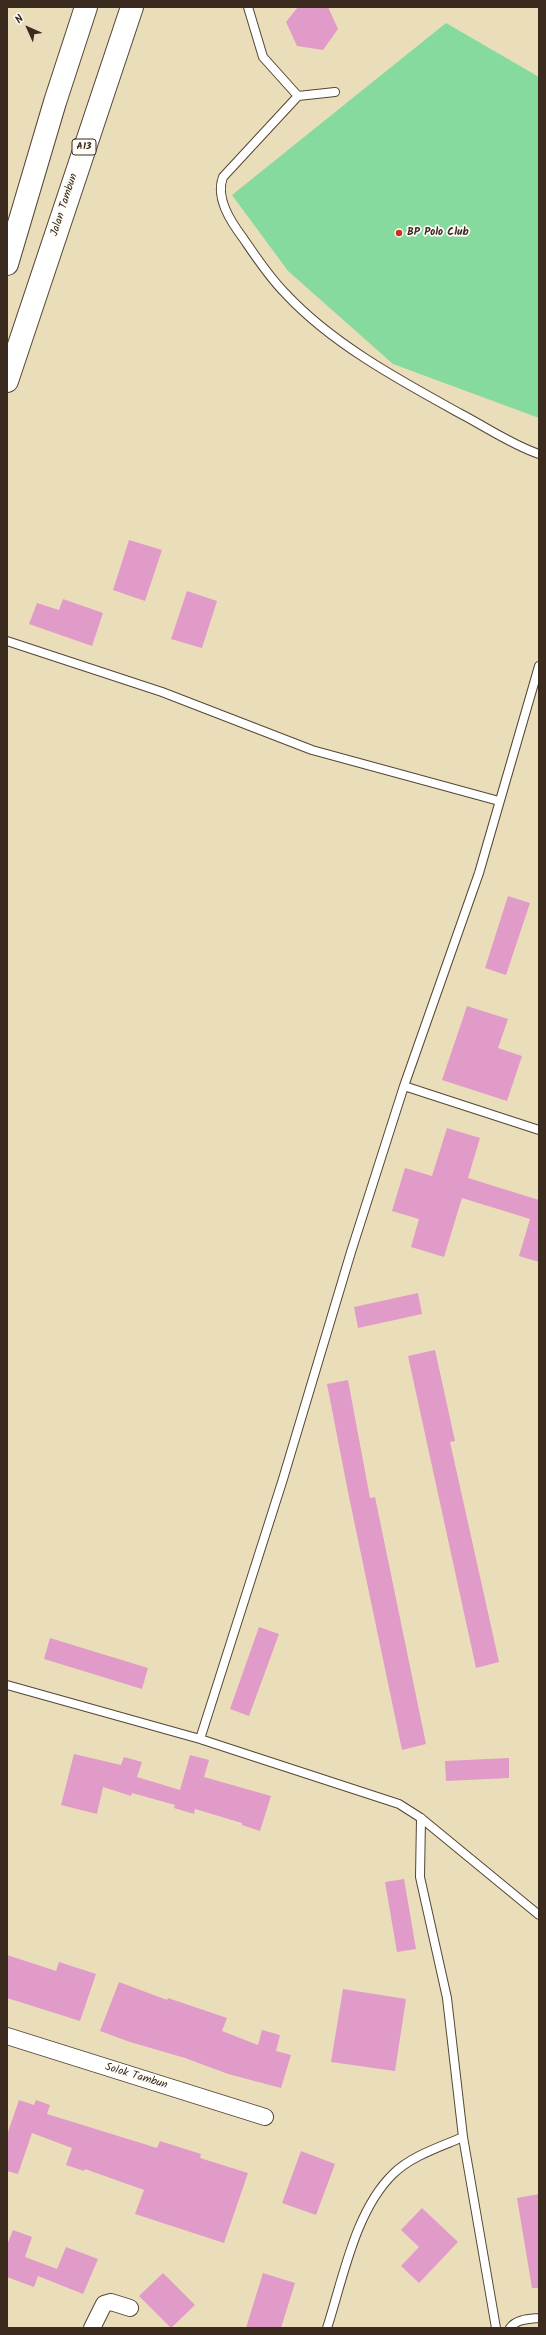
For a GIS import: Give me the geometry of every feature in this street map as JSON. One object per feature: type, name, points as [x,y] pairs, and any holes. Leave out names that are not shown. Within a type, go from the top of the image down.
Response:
[{"type":"main road","name":"Jalan Tambun","points":[[7,381],[132,7]]},
{"type":"main road","points":[[7,264],[55,102],[85,10]]},
{"type":"main road","points":[[7,340],[16,316],[38,288]]},
{"type":"street","name":"Solok Tambun","points":[[7,2036],[265,2117]]},
{"type":"street","points":[[92,2328],[104,2304],[111,2302],[130,2308]]},
{"type":"lane","points":[[248,7],[264,57],[298,96]]},
{"type":"lane","points":[[335,92],[298,96],[223,177],[221,192],[230,220],[260,264],[285,294],[319,324],[387,373],[509,440],[539,454]]},
{"type":"lane","points":[[7,640],[162,692],[312,750],[499,801]]},
{"type":"lane","points":[[200,1739],[281,1486],[351,1252],[404,1086],[479,873],[539,666]]},
{"type":"lane","points":[[404,1086],[539,1130]]},
{"type":"lane","points":[[7,1685],[200,1739],[399,1804],[421,1818],[539,1915]]},
{"type":"lane","points":[[421,1818],[420,1877],[447,1998],[463,2137],[496,2328]]},
{"type":"lane","points":[[327,2328],[365,2214],[378,2192],[393,2173],[414,2159],[463,2137]]},
{"type":"lane","points":[[510,2328],[513,2324],[525,2319],[539,2318]]},
{"type":"green space","name":"BP Polo Club","points":[[446,23],[539,77],[539,418],[393,364],[288,271],[232,195]]},
{"type":"building","points":[[298,7],[328,7],[338,29],[323,50],[297,46],[286,22]]},
{"type":"building","points":[[129,540],[162,550],[145,601],[113,590]]},
{"type":"building","points":[[187,591],[217,601],[202,648],[171,639]]},
{"type":"building","points":[[63,599],[103,613],[92,646],[29,624],[37,603],[59,610]]},
{"type":"building","points":[[508,896],[530,903],[506,975],[485,968]]},
{"type":"building","points":[[467,1006],[508,1019],[498,1048],[522,1056],[507,1101],[442,1080]]},
{"type":"building","points":[[447,1128],[480,1138],[468,1178],[539,1200],[539,1262],[519,1256],[530,1219],[462,1198],[444,1257],[411,1247],[419,1219],[392,1211],[405,1168],[432,1176]]},
{"type":"building","points":[[418,1293],[422,1314],[358,1328],[354,1307]]},
{"type":"building","points":[[435,1350],[455,1441],[450,1442],[499,1662],[476,1668],[408,1356]]},
{"type":"building","points":[[348,1380],[370,1498],[375,1497],[426,1744],[402,1750],[327,1384]]},
{"type":"building","points":[[259,1627],[279,1634],[249,1716],[230,1709]]},
{"type":"building","points":[[50,1638],[148,1668],[142,1689],[44,1659]]},
{"type":"building","points":[[74,1754],[121,1765],[124,1757],[142,1762],[137,1777],[180,1790],[190,1755],[209,1760],[204,1777],[271,1796],[260,1831],[242,1825],[242,1823],[195,1809],[194,1814],[174,1808],[175,1805],[132,1793],[131,1796],[103,1787],[97,1814],[61,1805]]},
{"type":"building","points":[[509,1758],[509,1778],[446,1781],[445,1761]]},
{"type":"building","points":[[404,1879],[416,1949],[397,1952],[385,1882]]},
{"type":"building","points":[[7,1955],[56,1971],[59,1962],[96,1974],[80,2021],[7,1998]]},
{"type":"building","points":[[119,1982],[167,2000],[168,1998],[227,2018],[222,2031],[258,2045],[262,2030],[280,2035],[276,2051],[291,2055],[281,2088],[228,2074],[185,2058],[130,2042],[100,2031]]},
{"type":"building","points":[[343,1989],[406,1999],[395,2071],[331,2062]]},
{"type":"building","points":[[19,2100],[34,2105],[36,2100],[50,2105],[47,2114],[157,2148],[160,2141],[201,2154],[200,2158],[248,2173],[224,2243],[135,2214],[144,2190],[85,2169],[84,2171],[66,2165],[72,2148],[32,2133],[18,2174],[7,2171],[7,2135]]},
{"type":"building","points":[[301,2151],[335,2164],[316,2215],[282,2203]]},
{"type":"building","points":[[539,2194],[539,2288],[532,2288],[517,2198]]},
{"type":"building","points":[[422,2208],[458,2242],[419,2283],[401,2266],[419,2247],[401,2230]]},
{"type":"building","points":[[13,2230],[32,2237],[25,2257],[57,2269],[66,2247],[98,2259],[83,2294],[38,2276],[34,2287],[7,2277],[7,2245]]},
{"type":"building","points":[[163,2273],[195,2305],[171,2328],[139,2296]]},
{"type":"building","points":[[263,2273],[295,2283],[281,2328],[246,2328]]},
{"type":"place","name":"BP Polo Club","points":[[399,233]]}]
